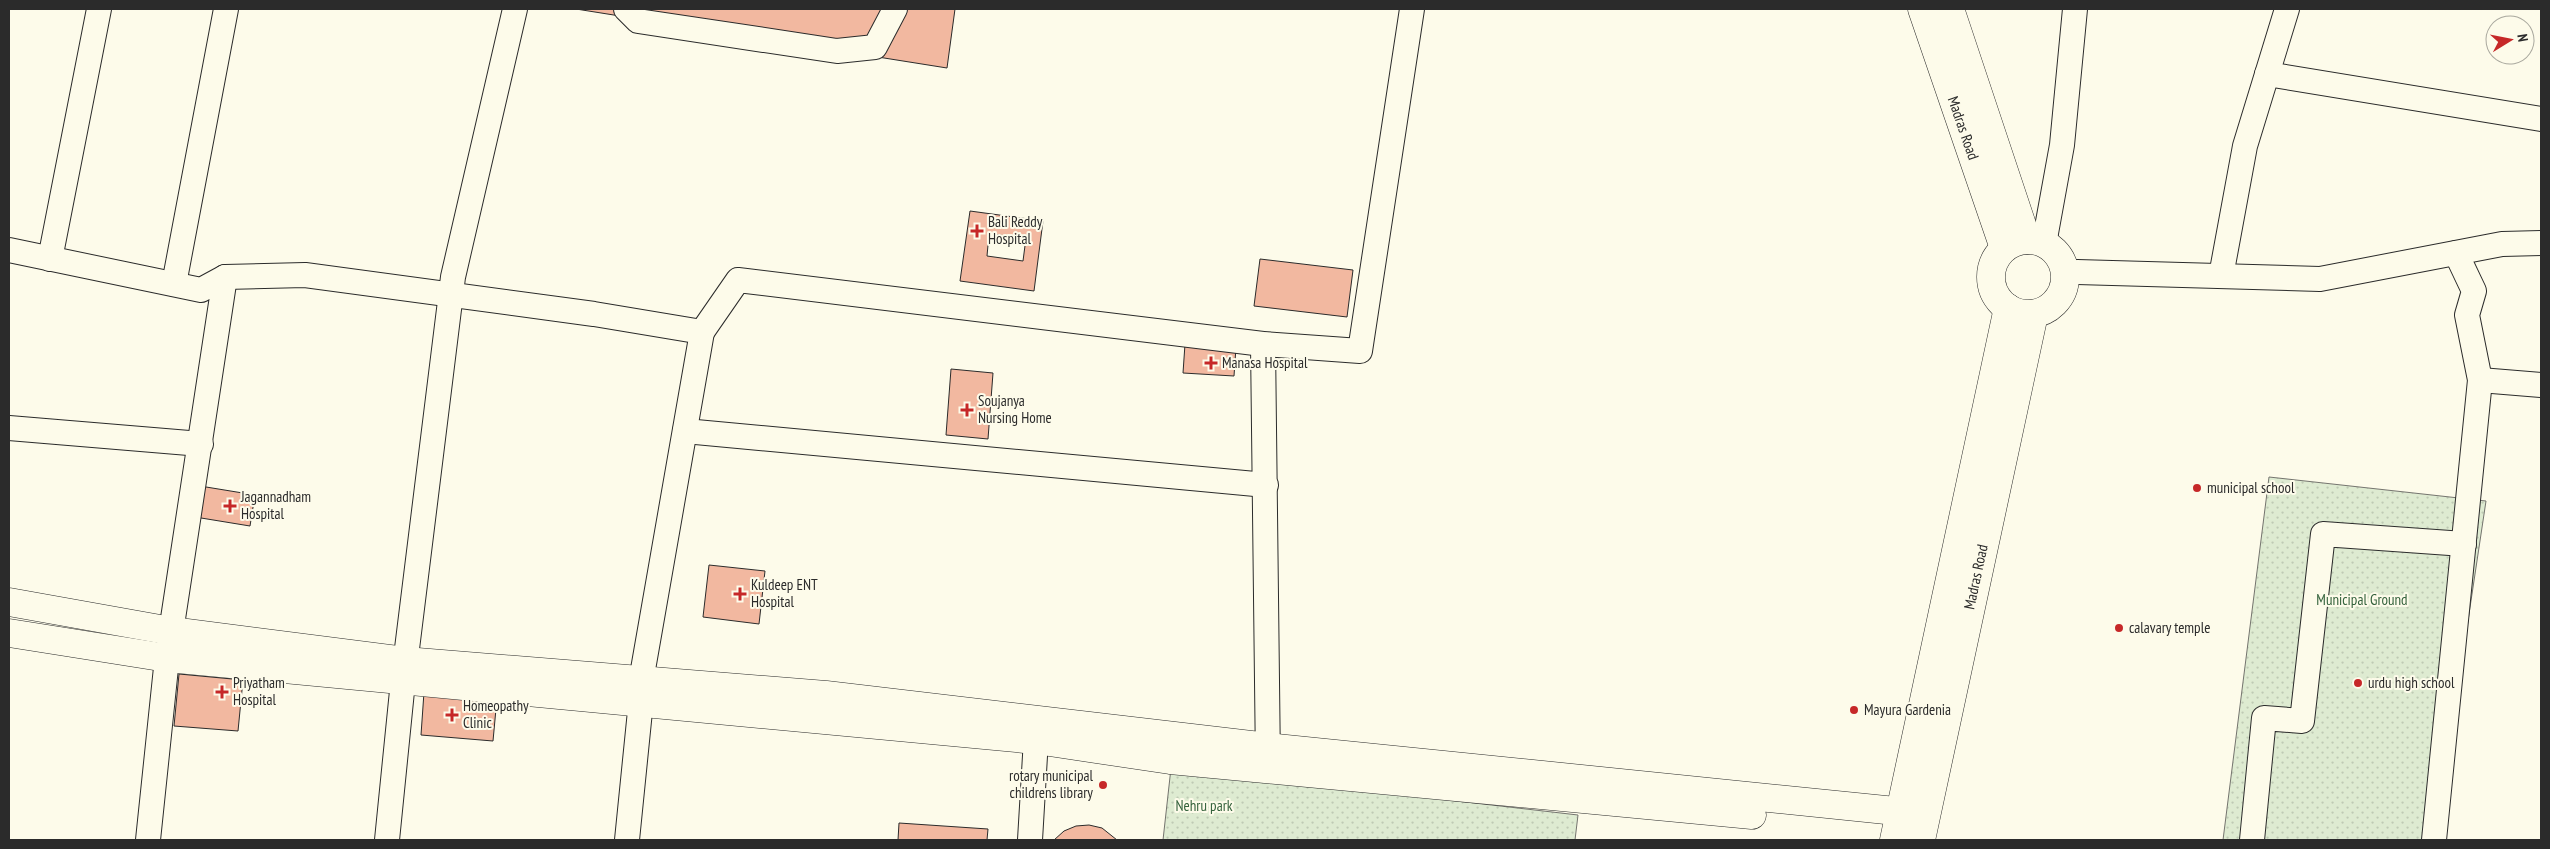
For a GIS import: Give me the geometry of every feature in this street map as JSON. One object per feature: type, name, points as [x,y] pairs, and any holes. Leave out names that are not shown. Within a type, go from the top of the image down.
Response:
[{"type":"main road","name":"Madras Road","points":[[1922,9],[2025,244]]},
{"type":"main road","points":[[1950,9],[2025,244]]},
{"type":"main road","points":[[2025,244],[2058,256],[2063,267],[2065,279],[2062,291],[2056,302],[2034,314],[2022,314],[2008,308],[1994,292],[1991,280],[1992,268],[2025,244]]},
{"type":"main road","points":[[9,633],[167,658],[404,671],[641,691],[1036,730],[1170,760],[1268,758],[1910,828],[2008,308]]},
{"type":"main road","name":"Madras Road","points":[[1910,828],[2034,314]]},
{"type":"main road","points":[[9,602],[404,671]]},
{"type":"street","points":[[50,259],[99,9]]},
{"type":"street","points":[[174,284],[226,9]]},
{"type":"street","points":[[387,840],[404,671],[455,267],[515,9]]},
{"type":"street","points":[[626,9],[638,21],[837,51],[875,47],[895,9]]},
{"type":"street","points":[[627,840],[641,691],[702,332],[738,280],[1263,344],[1360,351],[1412,9]]},
{"type":"street","points":[[2025,244],[2062,145],[2075,9]]},
{"type":"street","points":[[2221,276],[2245,146],[2287,9]]},
{"type":"street","points":[[2267,74],[2541,119]]},
{"type":"street","points":[[2076,272],[2320,278],[2502,244],[2541,243]]},
{"type":"street","points":[[9,250],[201,290],[226,277],[305,275],[594,314],[702,332]]},
{"type":"street","points":[[2434,840],[2480,380],[2467,315],[2474,291],[2456,253]]},
{"type":"street","points":[[148,840],[167,658],[226,277]]},
{"type":"street","points":[[1263,344],[1268,758]]},
{"type":"street","points":[[2480,380],[2541,385]]},
{"type":"street","points":[[9,428],[201,444]]},
{"type":"street","points":[[685,431],[1266,485]]},
{"type":"street","points":[[2252,840],[2264,718],[2302,721],[2323,534],[2464,544]]},
{"type":"street","points":[[1030,840],[1036,730]]},
{"type":"green space","name":"Municipal Ground","points":[[2269,477],[2486,501],[2435,840],[2223,840]]},
{"type":"green space","name":"Nehru park","points":[[1171,768],[1578,815],[1575,840],[1163,840]]},
{"type":"building","points":[[576,9],[955,9],[947,68]]},
{"type":"building","points":[[970,211],[1043,221],[1034,291],[960,281]],"holes":[[[989,234],[1026,238],[1023,261],[987,256]]]},
{"type":"building","points":[[1260,259],[1353,270],[1347,317],[1254,306]]},
{"type":"building","points":[[1185,344],[1236,347],[1234,376],[1183,373]]},
{"type":"building","points":[[951,369],[993,373],[988,439],[946,435]]},
{"type":"building","points":[[200,486],[255,495],[250,526],[195,517]]},
{"type":"building","points":[[709,565],[765,571],[759,624],[703,617]]},
{"type":"building","points":[[179,674],[243,680],[238,731],[174,726]]},
{"type":"building","points":[[424,692],[497,698],[493,741],[421,735]]},
{"type":"building","points":[[899,823],[988,829],[987,840],[898,840]]},
{"type":"building","points":[[1089,825],[1102,828],[1117,840],[1054,840],[1064,831],[1076,826]]},
{"type":"place","name":"Bali Reddy Hospital","points":[[977,231]]},
{"type":"place","name":"Manasa Hospital","points":[[1211,363]]},
{"type":"place","name":"Soujanya Nursing Home","points":[[967,410]]},
{"type":"place","name":"municipal school","points":[[2197,488]]},
{"type":"place","name":"Jagannadham Hospital","points":[[230,506]]},
{"type":"place","name":"Kuldeep ENT Hospital","points":[[740,594]]},
{"type":"place","name":"calavary temple","points":[[2119,628]]},
{"type":"place","name":"urdu high school","points":[[2358,683]]},
{"type":"place","name":"Priyatham Hospital","points":[[222,692]]},
{"type":"place","name":"Mayura Gardenia","points":[[1854,710]]},
{"type":"place","name":"Homeopathy Clinic","points":[[452,715]]},
{"type":"place","name":"rotary municipal childrens library","points":[[1103,785]]}]
